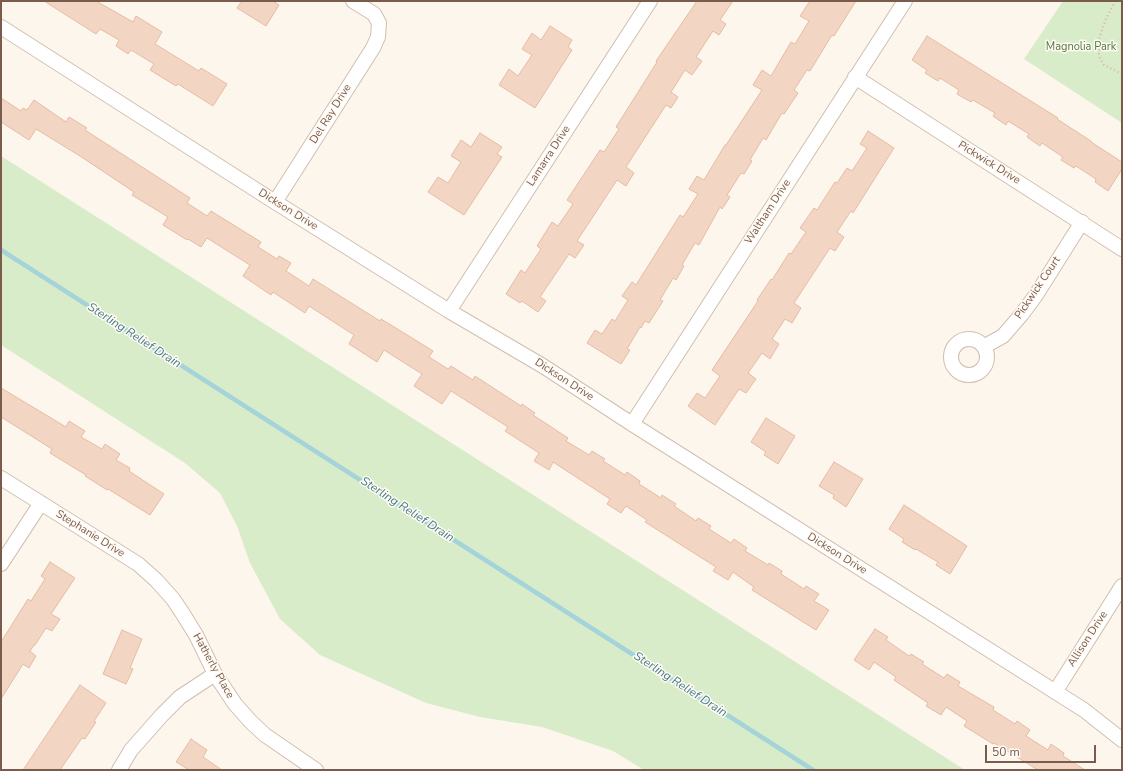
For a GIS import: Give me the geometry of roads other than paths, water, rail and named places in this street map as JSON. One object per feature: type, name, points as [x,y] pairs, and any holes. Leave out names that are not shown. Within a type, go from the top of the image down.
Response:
[{"type":"street","name":"Del Ray Drive","points":[[275,202],[373,48],[378,37],[380,23],[374,14],[353,1]]},
{"type":"street","name":"Lamarra Drive","points":[[449,311],[650,1]]},
{"type":"street","name":"Waltham Drive","points":[[632,424],[905,1]]},
{"type":"street","name":"Dickson Drive","points":[[1,27],[449,311],[543,366],[1084,710],[1122,740]]},
{"type":"street","name":"Pickwick Drive","points":[[855,77],[1122,249]]},
{"type":"street","name":"Pickwick Court","points":[[985,346],[1003,336],[1022,314],[1036,295],[1082,222]]},
{"type":"street","name":"Stephanie Drive","points":[[1,478],[138,564],[156,580],[173,599]]},
{"type":"street","points":[[1,564],[41,503]]},
{"type":"street","name":"Allison Drive","points":[[1055,692],[1122,586]]},
{"type":"street","name":"Hatherly Place","points":[[173,599],[196,635],[215,674],[235,704],[265,735],[316,770]]},
{"type":"street","points":[[119,770],[132,750],[162,715],[180,697],[215,674]]},
{"type":"waterway","name":"Sterling Relief Drain","points":[[1,250],[813,770]]},
{"type":"park label","name":"Magnolia Park","points":[[1081,47]]}]
